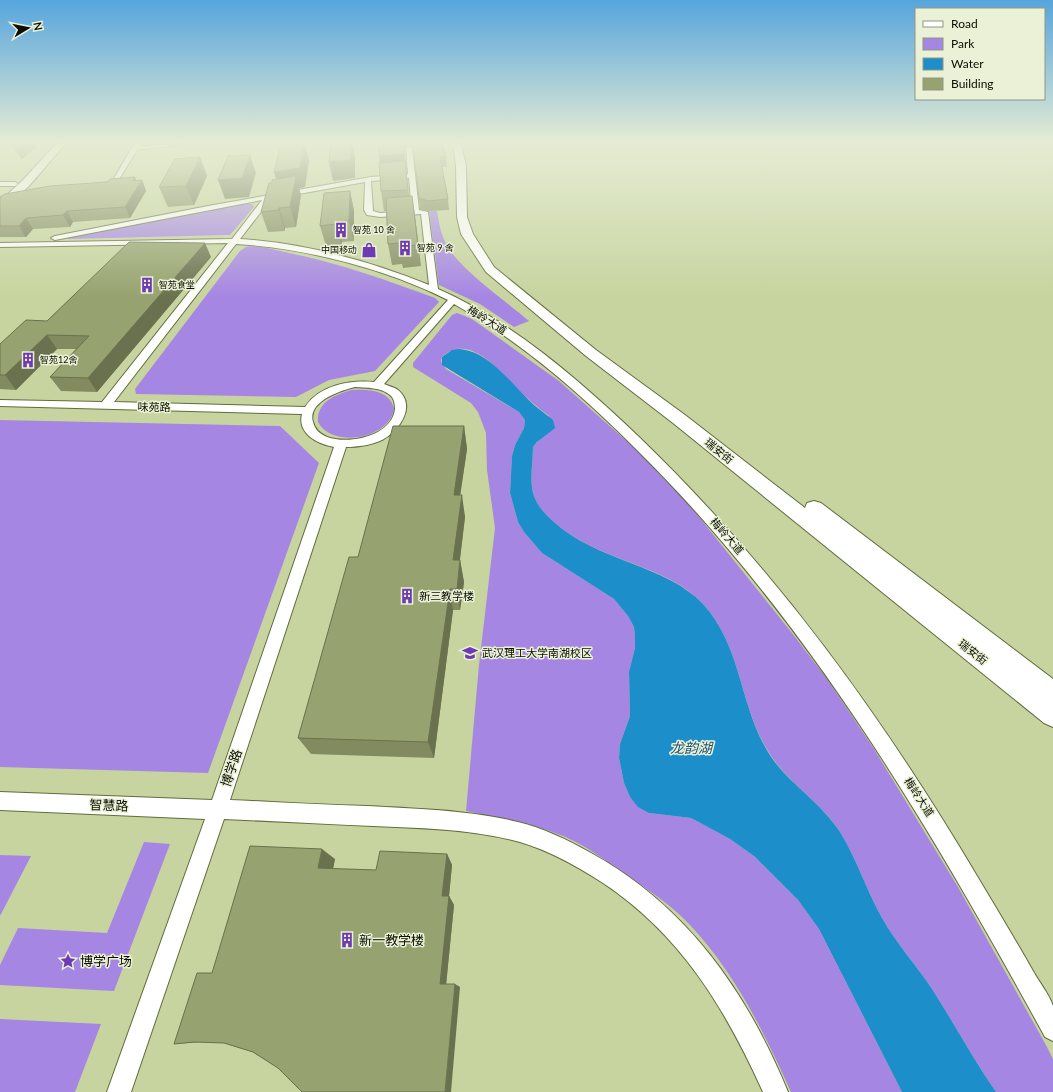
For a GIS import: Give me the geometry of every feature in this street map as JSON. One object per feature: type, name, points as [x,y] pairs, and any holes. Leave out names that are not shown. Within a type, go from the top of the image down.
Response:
[{"type":"main road","points":[[0,206],[13,195]]},
{"type":"main road","name":"瑞安街","points":[[462,195],[462,217],[467,234],[490,269],[504,283],[591,353],[679,419],[1053,715]]},
{"type":"main road","name":"瑞安街","points":[[471,195],[472,220],[485,247],[502,268],[606,352],[690,410],[1053,693]]},
{"type":"street","points":[[0,244],[31,244],[71,234],[281,195]]},
{"type":"street","points":[[368,195],[368,210],[370,213],[380,215],[424,212],[434,290]]},
{"type":"street","points":[[414,195],[416,213]]},
{"type":"street","points":[[105,406],[269,197]]},
{"type":"street","name":"梅岭大道","points":[[31,244],[234,241],[277,246],[329,256],[387,273],[434,290],[454,299],[510,333],[588,397],[632,436],[675,479],[748,560],[833,670],[912,786],[969,878],[1053,1029]]},
{"type":"street","points":[[377,385],[454,299]]},
{"type":"street","points":[[355,384],[377,385],[391,391],[400,401],[402,412],[400,419],[389,430],[372,439],[341,444],[326,441],[314,435],[308,426],[308,411],[320,397],[333,390],[355,384]]},
{"type":"street","name":"味苑路","points":[[0,403],[308,411]]},
{"type":"street","name":"博学路","points":[[119,1092],[218,809],[341,444]]},
{"type":"street","name":"智慧路","points":[[0,801],[218,809],[435,820],[475,824],[528,835],[547,842],[595,866],[661,915],[703,962],[760,1059],[776,1092]]},
{"type":"green space","points":[[241,204],[252,204],[254,207],[230,235],[68,239],[71,235]]},
{"type":"green space","points":[[429,211],[437,211],[443,238],[447,246],[463,265],[529,321],[514,327],[480,304],[439,285]]},
{"type":"green space","points":[[246,247],[268,248],[344,267],[435,298],[439,302],[375,371],[329,380],[296,397],[136,394],[135,389],[240,251]]},
{"type":"green space","points":[[457,313],[472,319],[559,381],[631,445],[687,502],[792,633],[827,679],[874,749],[958,887],[1053,1059],[1053,1092],[996,1092],[979,1067],[932,989],[900,945],[876,907],[840,832],[823,811],[775,762],[768,751],[758,733],[726,638],[716,621],[703,604],[688,591],[651,571],[590,546],[571,535],[545,514],[534,496],[532,485],[533,447],[542,437],[549,416],[528,399],[492,363],[473,351],[462,349],[452,350],[442,357],[441,361],[446,369],[519,412],[525,420],[524,428],[515,445],[512,456],[510,493],[518,522],[524,532],[542,553],[614,599],[628,616],[634,627],[635,648],[629,673],[630,716],[620,744],[619,758],[624,783],[630,797],[649,813],[691,818],[730,839],[754,856],[798,900],[819,929],[902,1092],[791,1092],[759,1026],[734,983],[705,942],[674,910],[650,891],[602,858],[571,840],[551,831],[527,824],[466,811],[479,665],[495,528],[487,470],[486,433],[478,412],[471,403],[413,367],[413,363],[452,315]]},
{"type":"green space","points":[[352,390],[365,390],[383,394],[392,403],[394,409],[390,419],[382,427],[371,433],[359,437],[347,438],[335,436],[325,430],[318,422],[320,409],[328,400]]},
{"type":"green space","points":[[0,420],[280,426],[319,463],[208,773],[0,767]]},
{"type":"green space","points":[[144,842],[170,844],[114,991],[0,985],[0,965],[18,928],[107,933]]},
{"type":"green space","points":[[0,855],[31,856],[0,916]]},
{"type":"green space","points":[[0,1019],[101,1024],[75,1092],[0,1092]]},
{"type":"water","name":"龙韵湖","points":[[458,349],[480,355],[490,362],[534,405],[553,420],[555,428],[533,447],[531,478],[534,496],[545,514],[571,535],[590,546],[651,571],[688,591],[703,604],[716,621],[726,639],[733,657],[758,734],[768,752],[784,773],[823,811],[840,832],[876,907],[888,927],[932,989],[979,1067],[996,1092],[902,1092],[819,929],[798,900],[754,856],[730,839],[691,818],[649,813],[638,807],[630,797],[624,783],[619,758],[620,744],[630,716],[629,672],[635,648],[634,627],[628,616],[614,599],[542,553],[524,532],[518,522],[510,493],[512,456],[515,445],[524,428],[525,420],[519,412],[442,365],[442,357],[452,350]]},
{"type":"building","points":[[3,195],[133,195],[125,207],[67,211],[63,215],[26,218],[19,226],[0,226],[0,197]]},
{"type":"building","points":[[266,195],[292,195],[290,207],[261,212]]},
{"type":"building","points":[[324,195],[350,195],[349,221],[320,226]]},
{"type":"building","points":[[419,195],[447,195],[448,199],[428,201],[419,198]]},
{"type":"building","points":[[412,196],[418,245],[399,247],[399,243],[388,244],[386,198]]},
{"type":"building","points":[[129,242],[205,243],[88,378],[50,377],[89,336],[47,335],[5,375],[0,375],[0,344],[26,320],[47,321]]},
{"type":"building","name":"新三教学楼","points":[[393,426],[464,426],[454,495],[462,495],[453,560],[460,560],[457,589],[450,589],[428,742],[298,738],[349,557],[358,557]]},
{"type":"building","name":"新一教学楼","points":[[250,846],[322,849],[318,868],[376,870],[380,851],[447,854],[442,896],[449,896],[440,984],[455,984],[445,1092],[302,1092],[278,1068],[253,1052],[224,1043],[194,1042],[174,1044],[197,973],[212,973]]},
{"type":"place","name":"智苑 10 舍","points":[[341,230]]},
{"type":"place","name":"智苑 9 舍","points":[[405,248]]},
{"type":"place","name":"中国移动","points":[[369,250]]},
{"type":"place","name":"智苑食堂","points":[[147,285]]},
{"type":"place","name":"智苑12舍","points":[[28,360]]},
{"type":"place","name":"新三教学楼","points":[[407,596]]},
{"type":"place","name":"武汉理工大学南湖校区","points":[[470,653]]},
{"type":"place","name":"新一教学楼","points":[[347,940]]},
{"type":"place","name":"博学广场","points":[[68,961]]}]
